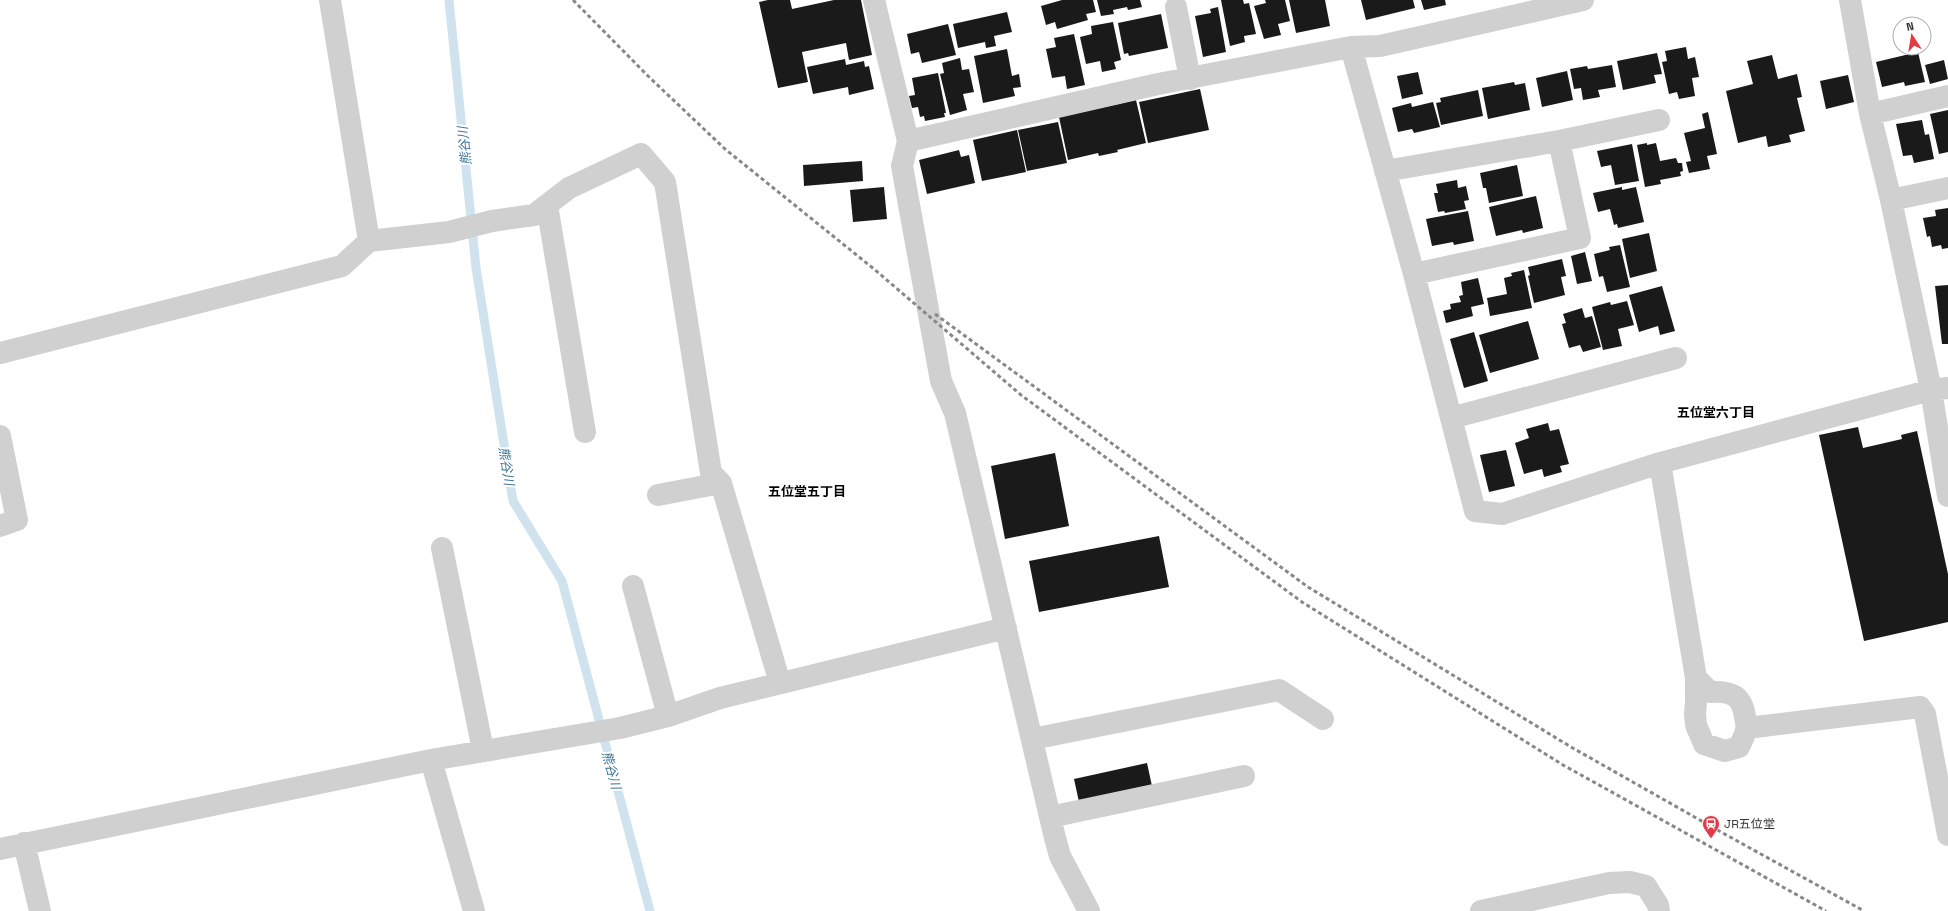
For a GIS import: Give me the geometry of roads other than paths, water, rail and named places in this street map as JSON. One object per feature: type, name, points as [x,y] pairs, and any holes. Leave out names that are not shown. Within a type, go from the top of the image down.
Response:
[{"type":"street","points":[[330,0],[369,241]]},
{"type":"street","points":[[874,0],[908,141],[902,166],[940,381],[956,413],[1060,856],[1089,911]]},
{"type":"street","points":[[908,141],[1190,79],[1351,47],[1380,46],[1583,0]]},
{"type":"street","points":[[1850,0],[1870,114],[1940,389],[1948,496]]},
{"type":"street","points":[[1176,7],[1190,79]]},
{"type":"street","points":[[1351,47],[1414,274],[1475,511],[1502,514],[1660,463],[1940,389]]},
{"type":"street","points":[[1870,114],[1948,96]]},
{"type":"street","points":[[1385,171],[1559,141],[1659,120]]},
{"type":"street","points":[[1414,274],[1580,238],[1559,141]]},
{"type":"street","points":[[0,353],[342,266],[369,241],[449,232],[492,221],[534,215],[569,188],[641,154],[664,182],[711,473],[721,483],[780,683]]},
{"type":"street","points":[[1891,200],[1948,188]]},
{"type":"street","points":[[547,205],[585,432]]},
{"type":"street","points":[[1451,418],[1676,358]]},
{"type":"street","points":[[0,436],[17,520],[0,526]]},
{"type":"street","points":[[1660,463],[1696,678],[1696,725],[1704,744],[1725,751],[1739,747],[1747,728],[1744,710],[1740,701],[1732,694],[1723,691],[1710,692],[1696,678]]},
{"type":"street","points":[[658,495],[721,483]]},
{"type":"street","points":[[442,548],[483,750]]},
{"type":"street","points":[[634,586],[668,716]]},
{"type":"street","points":[[1,845],[24,843],[483,750],[578,736],[620,728],[668,716],[720,698],[1006,628]]},
{"type":"street","points":[[1032,739],[1279,690],[1323,719]]},
{"type":"street","points":[[1747,728],[1920,707],[1925,714],[1948,835]]},
{"type":"street","points":[[431,760],[474,911]]},
{"type":"street","points":[[1050,816],[1244,776]]},
{"type":"street","points":[[24,843],[40,911]]},
{"type":"street","points":[[1481,911],[1609,883],[1630,882],[1646,886],[1658,905],[1659,911]]},
{"type":"waterway","name":"熊谷川","points":[[449,0],[476,268],[513,501],[562,581],[650,911]]},
{"type":"railway","points":[[573,0],[648,76],[725,149],[874,269],[1021,395],[1302,602],[1563,765],[1826,911]]},
{"type":"railway","points":[[935,314],[1308,587],[1571,747],[1864,911]]},
{"type":"place","name":"JR五位堂","points":[[1711,839]]},
{"type":"district","name":"五位堂六丁目","points":[[1716,412]]},
{"type":"district","name":"五位堂五丁目","points":[[807,491]]}]
